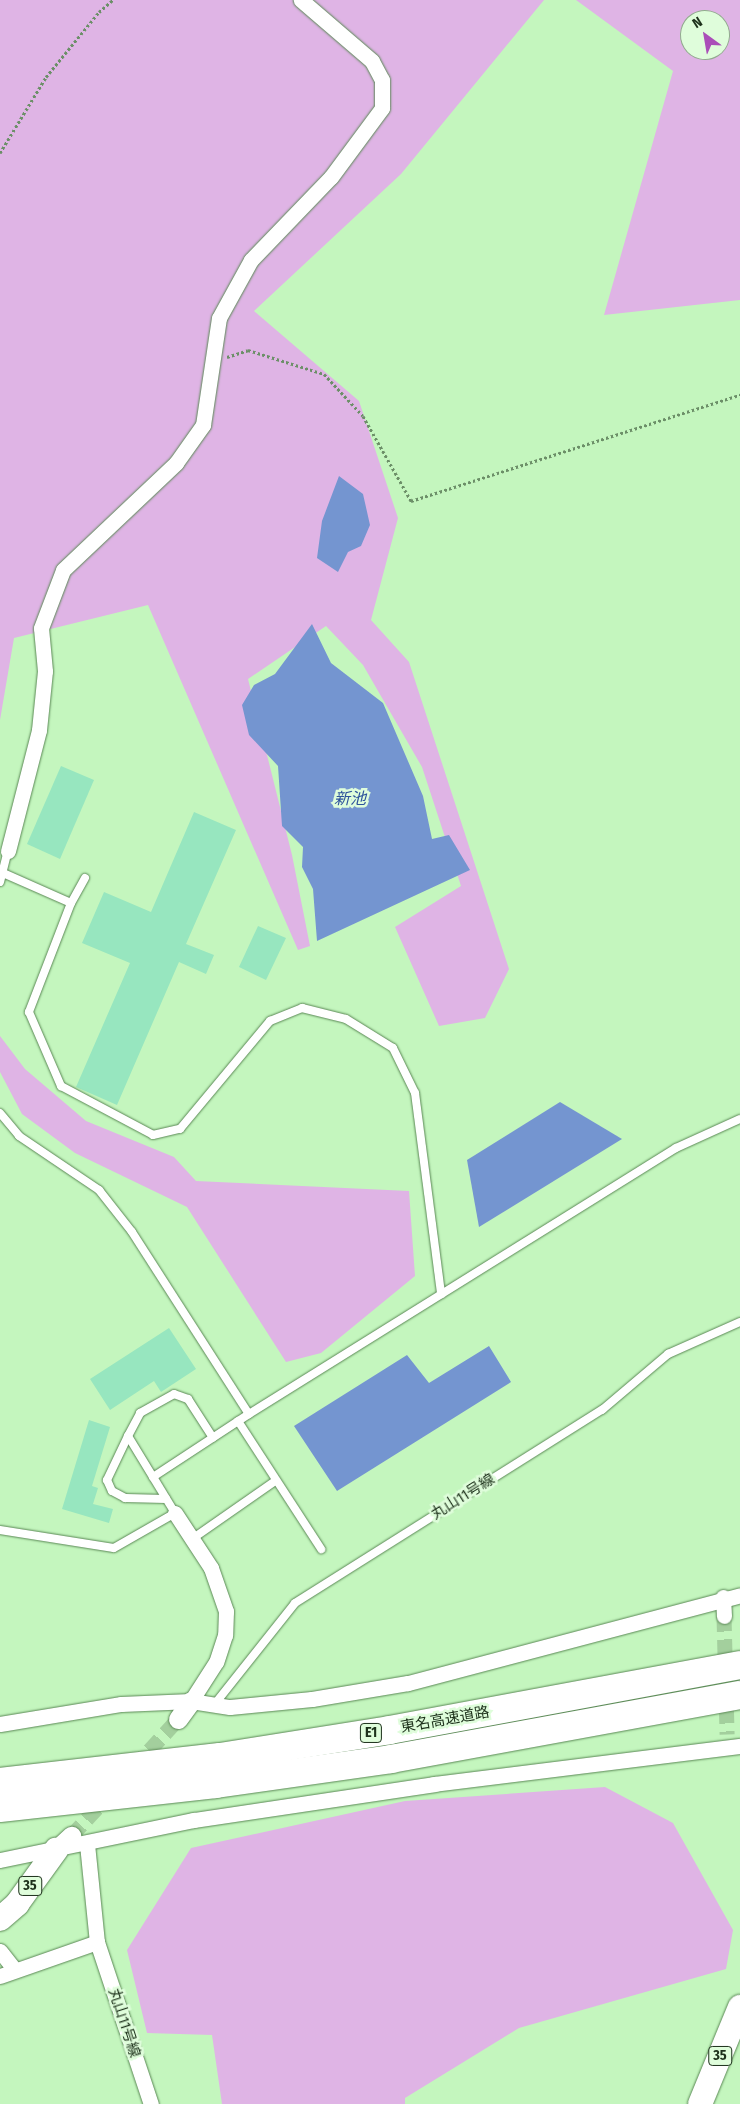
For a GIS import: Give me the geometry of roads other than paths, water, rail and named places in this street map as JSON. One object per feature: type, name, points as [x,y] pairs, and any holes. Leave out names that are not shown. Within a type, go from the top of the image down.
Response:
[{"type":"highway","name":"東名高速道路","points":[[0,1782],[220,1757],[390,1730],[740,1665]]},
{"type":"highway","name":"東名高速道路","points":[[0,1808],[216,1784],[381,1760],[740,1695]]},
{"type":"main road","name":"35","points":[[0,1919],[17,1904],[71,1844]]},
{"type":"main road","name":"35","points":[[700,2104],[737,2019]]},
{"type":"street","points":[[4,855],[39,730],[45,671],[40,628],[63,570],[176,463],[202,425],[220,318],[251,260],[331,177],[382,108],[382,80],[372,61],[301,0]]},
{"type":"street","points":[[175,1513],[211,1568],[226,1611],[225,1635],[216,1662],[178,1719]]},
{"type":"street","points":[[0,1724],[121,1704],[191,1701],[230,1708],[312,1700],[408,1683],[723,1597],[740,1595]]},
{"type":"street","points":[[723,1597],[724,1616]]},
{"type":"street","points":[[0,1860],[194,1820],[434,1784],[732,1743]]},
{"type":"street","name":"丸山11号線","points":[[71,1844],[97,1942],[151,2104]]},
{"type":"street","points":[[0,1976],[14,1969],[97,1942]]},
{"type":"street","points":[[0,1951],[14,1969]]},
{"type":"lane","points":[[0,882],[3,873],[4,855]]},
{"type":"lane","points":[[3,873],[71,903]]},
{"type":"lane","points":[[85,878],[71,903],[28,1012],[62,1086],[153,1135],[180,1129],[270,1021],[302,1008],[346,1018],[393,1048],[415,1093],[441,1294]]},
{"type":"lane","points":[[0,1113],[19,1136],[98,1190],[132,1232],[249,1414]]},
{"type":"lane","points":[[153,1477],[249,1414],[676,1148],[740,1119]]},
{"type":"lane","name":"丸山11号線","points":[[213,1705],[295,1603],[602,1410],[668,1354],[740,1322]]},
{"type":"lane","points":[[166,1498],[125,1498],[112,1491],[107,1480],[140,1413],[174,1394],[188,1399],[213,1438]]},
{"type":"lane","points":[[238,1421],[321,1550]]},
{"type":"lane","points":[[0,1530],[114,1548],[175,1513],[128,1436]]},
{"type":"lane","points":[[192,1538],[275,1480]]},
{"type":"water","points":[[339,476],[363,494],[370,525],[361,546],[348,552],[338,572],[317,558],[322,521]]},
{"type":"water","name":"新池","points":[[312,624],[331,663],[383,703],[423,796],[432,839],[449,835],[470,870],[317,941],[313,889],[302,867],[303,847],[282,826],[278,766],[249,735],[242,705],[254,685],[275,674]]},
{"type":"water","points":[[560,1102],[622,1139],[479,1227],[467,1160]]},
{"type":"water","points":[[489,1346],[511,1382],[337,1491],[294,1426],[407,1355],[429,1383]]},
{"type":"tunnel","points":[[724,1616],[727,1734]]},
{"type":"tunnel","points":[[134,1767],[178,1719]]},
{"type":"tunnel","points":[[71,1836],[107,1797]]}]
